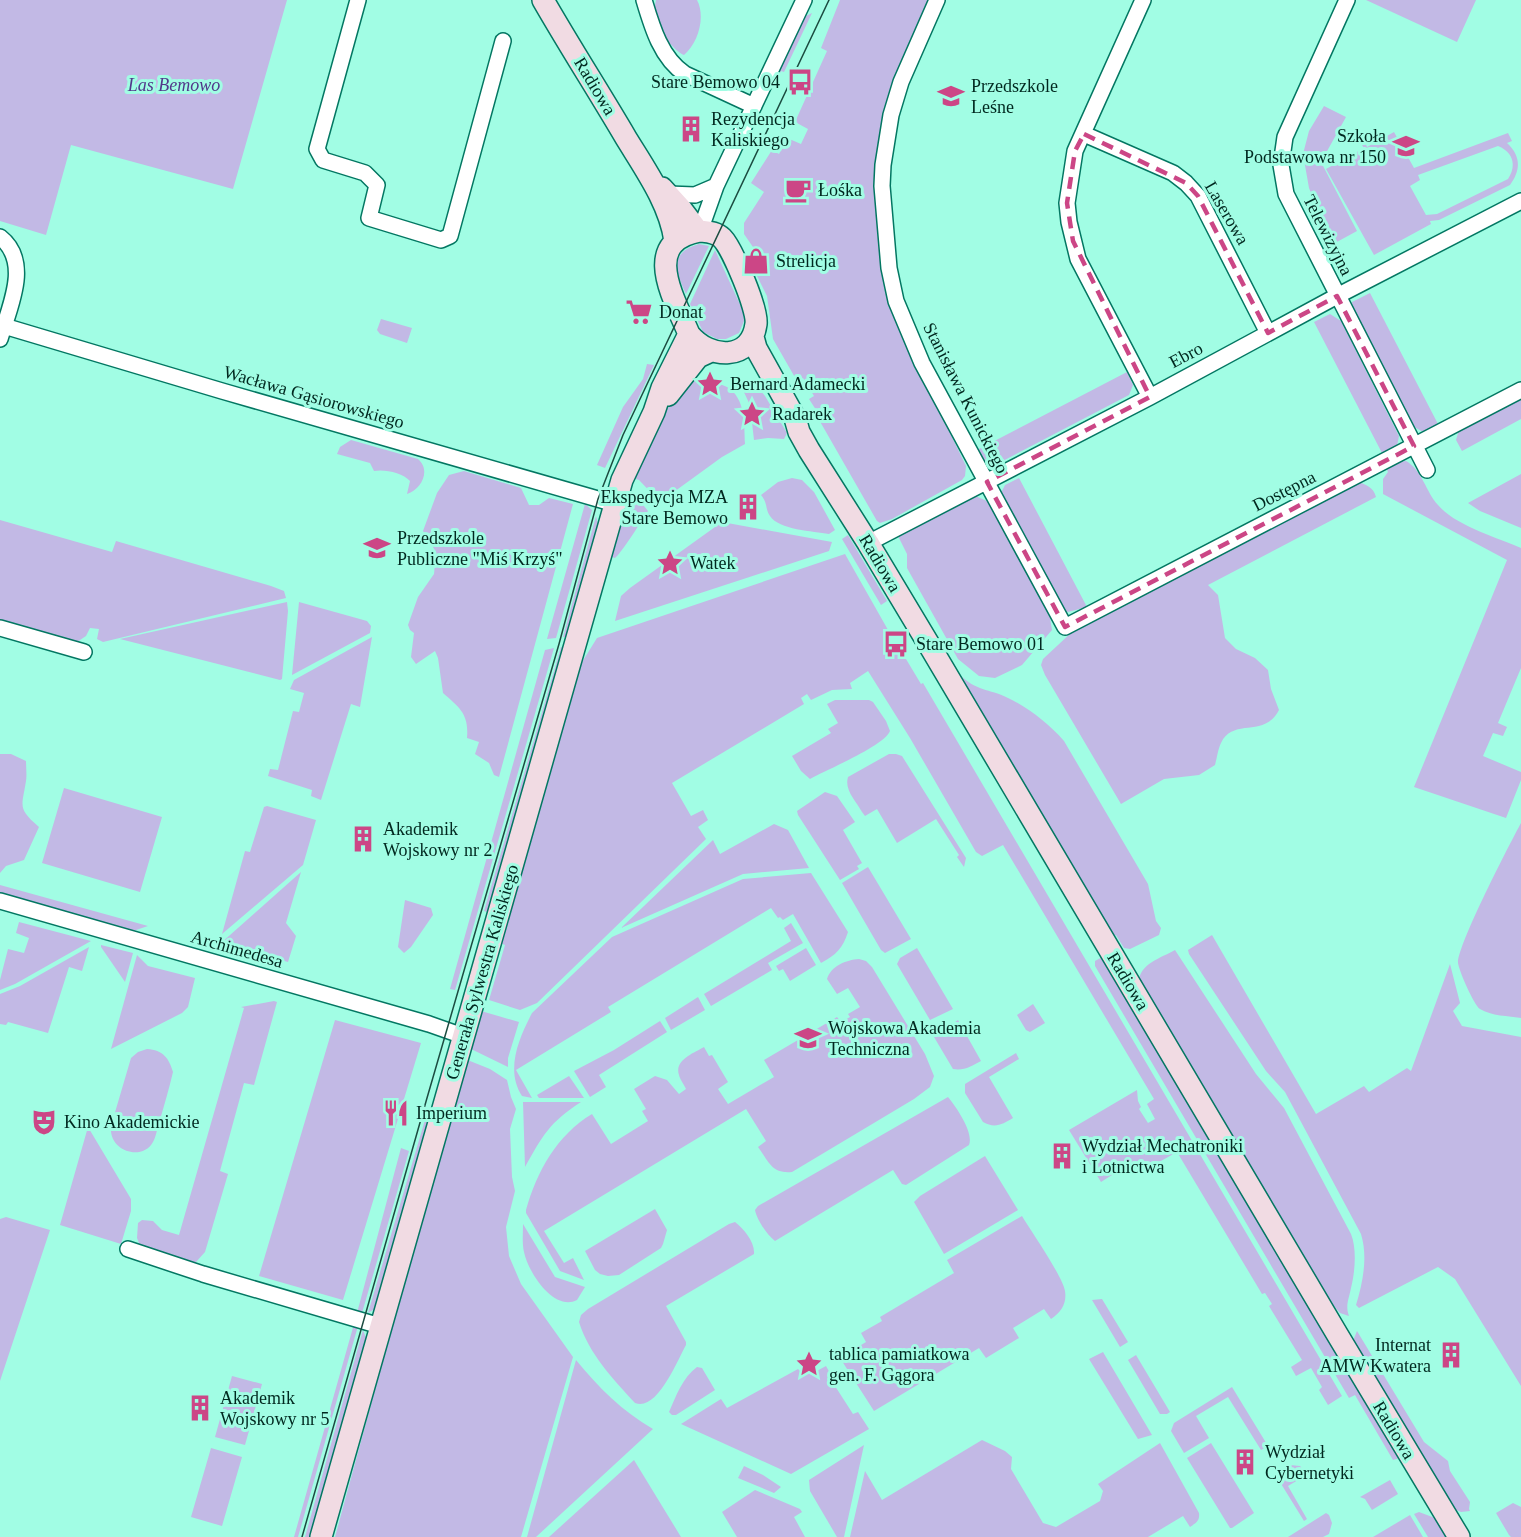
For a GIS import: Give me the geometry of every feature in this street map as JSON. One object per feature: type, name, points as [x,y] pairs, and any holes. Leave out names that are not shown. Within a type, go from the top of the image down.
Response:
[{"type":"main road","name":"Radiowa","points":[[543,0],[648,173],[674,229],[675,241]]},
{"type":"main road","name":"Radiowa","points":[[648,173],[704,231]]},
{"type":"main road","points":[[704,231],[724,240],[754,304],[756,324],[753,337],[734,352],[725,354],[702,348],[689,334],[664,271],[667,256],[675,241],[686,234],[704,231]]},
{"type":"main road","name":"Generała Sylwestra Kaliskiego","points":[[321,1537],[622,480],[654,412],[662,388],[689,334]]},
{"type":"main road","name":"Radiowa","points":[[753,337],[756,348],[795,417],[808,450],[868,543],[1336,1334],[1460,1535]]},
{"type":"main road","name":"Generała Sylwestra Kaliskiego","points":[[654,412],[698,357],[711,351]]},
{"type":"main road","name":"Radiowa","points":[[734,352],[744,360],[767,389],[788,423],[799,432]]},
{"type":"street","points":[[358,0],[317,149],[323,160],[365,173],[376,185],[369,218],[441,240],[450,236],[503,41]]},
{"type":"street","points":[[644,0],[659,41],[675,68],[685,75],[754,106]]},
{"type":"street","points":[[704,231],[716,186],[804,0]]},
{"type":"street","name":"Stanisława Kunickiego","points":[[937,0],[901,82],[891,115],[882,186],[889,268],[896,301],[922,363],[1065,627]]},
{"type":"street","points":[[1143,0],[1075,151],[1067,203],[1078,259],[1150,397]]},
{"type":"street","name":"Telewizyjna","points":[[1347,0],[1285,137],[1281,165],[1286,194],[1427,471]]},
{"type":"street","name":"Laserowa","points":[[1083,134],[1173,173],[1186,183],[1198,196],[1268,333]]},
{"type":"street","points":[[668,194],[695,195],[716,186]]},
{"type":"street","name":"Ebro","points":[[868,543],[1521,201]]},
{"type":"street","points":[[0,237],[11,249],[16,262],[16,283],[2,333]]},
{"type":"street","name":"Wacława Gąsiorowskiego","points":[[2,333],[222,391],[615,504]]},
{"type":"street","name":"Dostępna","points":[[1065,627],[1521,390]]},
{"type":"street","points":[[0,628],[84,652]]},
{"type":"street","name":"Archimedesa","points":[[0,901],[464,1036]]},
{"type":"street","points":[[128,1249],[380,1326]]},
{"type":"highlighted area","points":[[1084,134],[1186,183],[1198,196],[1268,333],[1337,296],[1414,446],[1065,627],[987,482],[1150,397],[1073,241],[1067,203],[1075,151]]},
{"type":"green space","name":"Las Bemowo","points":[[0,0],[287,0],[233,189],[71,145],[46,235],[0,221]]},
{"type":"green space","points":[[656,0],[697,0],[701,22],[697,37],[684,55],[663,35],[657,24],[654,15]]},
{"type":"green space","points":[[840,0],[929,0],[893,86],[877,164],[877,232],[885,292],[896,321],[966,466],[962,480],[892,519],[880,523],[818,418],[820,416],[809,399],[814,396],[803,378],[797,381],[773,339],[767,296],[754,270],[764,263],[744,234],[744,223],[764,192],[751,183],[772,150],[779,154],[787,138],[801,144],[808,129],[795,122],[827,51],[821,48]]},
{"type":"green space","points":[[1366,0],[1476,0],[1457,42]]},
{"type":"green space","points":[[812,13],[784,72],[781,71],[775,83],[779,85],[778,87],[772,85],[804,17]]},
{"type":"green space","points":[[1324,106],[1346,117],[1321,162],[1357,231],[1335,243],[1309,188],[1303,154],[1309,131]]},
{"type":"green space","points":[[1360,130],[1367,147],[1394,132],[1414,168],[1508,133],[1512,141],[1507,143],[1515,153],[1518,169],[1510,185],[1439,220],[1430,221],[1431,224],[1374,255],[1326,169],[1364,148],[1354,133]],"holes":[[[1498,146],[1510,155],[1513,164],[1508,179],[1437,214],[1426,215],[1410,186],[1420,180],[1418,175]]]},
{"type":"green space","points":[[699,244],[709,246],[686,294],[679,278],[677,264],[682,253]]},
{"type":"green space","points":[[715,250],[743,311],[744,321],[739,333],[726,339],[717,339],[703,332],[690,304]]},
{"type":"green space","points":[[1370,293],[1438,424],[1423,432],[1411,425],[1353,315],[1352,302]]},
{"type":"green space","points":[[1330,314],[1341,321],[1399,436],[1397,446],[1382,453],[1314,322]]},
{"type":"green space","points":[[381,319],[412,328],[407,343],[380,334],[377,330]]},
{"type":"green space","points":[[647,364],[654,365],[605,468],[597,465],[623,407],[643,379]]},
{"type":"green space","points":[[1127,372],[1133,385],[1129,395],[999,463],[987,463],[977,450]]},
{"type":"green space","points":[[690,378],[723,385],[738,398],[743,412],[745,444],[722,457],[660,502],[639,480],[633,478],[665,412]]},
{"type":"green space","points":[[751,379],[765,396],[787,433],[784,439],[754,440],[750,405],[742,388]]},
{"type":"green space","points":[[1521,397],[1521,419],[1462,451],[1456,440],[1459,430]]},
{"type":"green space","points":[[351,440],[418,459],[424,468],[423,479],[417,488],[407,494],[410,481],[403,476],[388,471],[374,471],[370,463],[337,454],[340,447]]},
{"type":"green space","points":[[1406,461],[1420,475],[1438,505],[1455,519],[1521,548],[1521,668],[1498,723],[1507,727],[1503,736],[1493,733],[1483,756],[1521,772],[1521,780],[1506,818],[1414,787],[1507,560],[1383,494],[1383,479],[1388,472],[1386,467]]},
{"type":"green space","points":[[464,471],[521,488],[529,505],[539,505],[549,498],[573,504],[499,777],[494,775],[489,763],[475,754],[479,742],[467,738],[465,717],[443,693],[435,651],[416,664],[411,657],[414,633],[408,625],[418,597],[434,574],[436,552],[423,531],[437,493],[449,475]]},
{"type":"green space","points":[[1521,474],[1521,528],[1480,511],[1468,503]]},
{"type":"green space","points":[[792,478],[802,480],[814,492],[835,530],[829,534],[788,527],[774,521],[761,495],[778,482]]},
{"type":"green space","points":[[1019,478],[1087,607],[1068,612],[1060,609],[1000,495],[1005,485]]},
{"type":"green space","points":[[1358,482],[1369,487],[1376,497],[1208,585],[1218,595],[1225,638],[1236,649],[1255,658],[1268,670],[1271,689],[1279,710],[1273,719],[1265,724],[1233,731],[1227,735],[1220,745],[1215,765],[1199,775],[1164,779],[1121,804],[1045,675],[1041,665],[1043,659],[1073,631]]},
{"type":"green space","points":[[631,490],[648,511],[615,558],[612,557],[612,553]]},
{"type":"green space","points":[[973,495],[987,501],[999,518],[1049,612],[1052,630],[1022,665],[995,678],[979,676],[958,659],[907,568],[907,554],[898,536]]},
{"type":"green space","points":[[585,504],[592,510],[556,638],[547,639]]},
{"type":"green space","points":[[596,516],[599,528],[569,637],[563,637]]},
{"type":"green space","points":[[0,520],[112,552],[116,541],[271,586],[284,591],[286,598],[103,642],[97,639],[99,629],[90,628],[86,636],[74,644],[0,624]]},
{"type":"green space","points":[[722,522],[832,542],[829,551],[615,621],[621,596]]},
{"type":"green space","points":[[848,535],[887,601],[881,605],[842,539]]},
{"type":"green space","points":[[845,554],[892,637],[889,639],[897,651],[900,649],[921,684],[923,683],[1342,1396],[1328,1405],[1319,1390],[1322,1387],[1311,1368],[1296,1376],[1291,1367],[1302,1360],[1269,1306],[1272,1304],[1265,1293],[1262,1294],[1177,1152],[1152,1166],[1134,1161],[1101,1182],[1069,1130],[1137,1090],[1141,1107],[1139,1109],[1148,1123],[1155,1119],[1147,1104],[1154,1099],[1003,845],[982,856],[976,852],[868,671],[850,683],[852,689],[832,690],[811,700],[807,694],[801,698],[804,704],[672,783],[691,816],[703,810],[708,820],[698,827],[706,839],[537,1003],[520,1010],[489,1000],[505,945],[500,943],[579,667],[597,638]]},
{"type":"green space","points":[[287,602],[282,679],[280,680],[120,639]]},
{"type":"green space","points":[[299,602],[367,621],[371,626],[370,633],[292,675]]},
{"type":"green space","points":[[372,637],[360,707],[351,704],[321,800],[311,796],[312,790],[268,776],[270,769],[278,770],[293,711],[299,712],[304,693],[290,689],[294,680]]},
{"type":"green space","points":[[561,647],[565,647],[490,913],[484,911]]},
{"type":"green space","points":[[554,648],[455,990],[450,989],[545,650]]},
{"type":"green space","points":[[959,674],[977,687],[1001,695],[1024,707],[1064,741],[1148,884],[1156,921],[1161,928],[1159,935],[1130,949],[1124,948],[1116,935],[1112,937],[956,675]]},
{"type":"green space","points":[[835,700],[873,702],[890,731],[877,744],[810,779],[801,771],[792,756],[831,733],[828,729],[838,723],[827,704]]},
{"type":"green space","points":[[0,754],[11,754],[26,761],[23,807],[27,815],[39,827],[24,860],[6,866],[0,873]]},
{"type":"green space","points":[[889,754],[902,756],[966,858],[964,867],[936,819],[897,843],[877,809],[865,816],[862,812],[849,791],[848,777]]},
{"type":"green space","points":[[64,788],[162,817],[140,892],[42,863]]},
{"type":"green space","points":[[825,792],[837,796],[855,822],[843,830],[862,863],[857,866],[859,869],[840,880],[797,811]]},
{"type":"green space","points":[[264,807],[316,820],[303,865],[222,934],[245,851],[250,852]]},
{"type":"green space","points":[[1521,823],[1521,1018],[1480,1009],[1467,987],[1458,963],[1475,917]]},
{"type":"green space","points":[[774,824],[788,830],[809,868],[743,874],[621,928],[713,840],[720,854]]},
{"type":"green space","points":[[868,867],[911,939],[885,953],[881,950],[842,883]]},
{"type":"green space","points":[[301,872],[286,923],[296,936],[288,962],[221,943]]},
{"type":"green space","points":[[811,873],[848,932],[841,947],[831,957],[821,963],[793,914],[783,920],[778,918],[771,908],[608,1007],[611,1012],[516,1070],[532,1098],[522,1096],[517,1086],[514,1065],[519,1043],[532,1013],[612,937],[743,879]]},
{"type":"green space","points":[[0,885],[148,926],[133,931],[0,893]]},
{"type":"green space","points":[[405,900],[431,908],[433,915],[411,947],[404,953],[398,947]]},
{"type":"green space","points":[[19,922],[91,941],[15,984],[0,990],[0,980],[8,949],[24,953],[29,938],[16,933]]},
{"type":"green space","points":[[791,923],[803,943],[768,963],[772,970],[711,1006],[704,994],[791,941],[784,928]]},
{"type":"green space","points":[[1212,935],[1316,1114],[1364,1086],[1369,1092],[1407,1068],[1411,1071],[1450,964],[1460,1003],[1453,1011],[1462,1026],[1521,1037],[1521,1386],[1455,1279],[1438,1267],[1359,1308],[1356,1305],[1364,1270],[1361,1234],[1285,1092],[1266,1071],[1189,954],[1188,950]]},
{"type":"green space","points":[[101,945],[133,953],[125,982],[101,947]]},
{"type":"green space","points":[[89,947],[82,971],[69,967],[48,1033],[8,1022],[6,1025],[0,1024],[0,994],[20,986]]},
{"type":"green space","points":[[806,948],[816,965],[790,981],[783,969],[779,971],[776,966]]},
{"type":"green space","points":[[917,948],[953,1009],[930,1020],[897,964],[900,958]]},
{"type":"green space","points":[[1175,950],[1256,1074],[1284,1108],[1351,1234],[1355,1261],[1347,1305],[1349,1316],[1340,1313],[1328,1299],[1139,982],[1147,966]]},
{"type":"green space","points":[[137,955],[148,966],[195,978],[188,1007],[182,1013],[111,1049]]},
{"type":"green space","points":[[1104,956],[1400,1458],[1393,1460],[1355,1395],[1349,1398],[1095,966],[1095,961]]},
{"type":"green space","points":[[859,959],[866,961],[872,967],[925,1054],[934,1076],[930,1087],[914,1099],[792,1172],[775,1169],[768,1162],[758,1147],[766,1141],[746,1109],[544,1231],[564,1263],[573,1258],[584,1280],[560,1271],[526,1210],[542,1168],[568,1132],[592,1114],[611,1144],[648,1121],[642,1111],[646,1109],[634,1089],[655,1076],[667,1080],[679,1094],[686,1089],[680,1077],[679,1065],[704,1047],[709,1056],[712,1055],[728,1082],[718,1089],[728,1104],[774,1077],[764,1060],[837,1017],[841,1022],[850,1017],[848,1014],[860,1007],[848,988],[837,994],[827,979],[840,964]]},
{"type":"green space","points":[[698,997],[705,1010],[671,1030],[665,1018]]},
{"type":"green space","points":[[277,1002],[254,1085],[244,1083],[220,1171],[228,1174],[205,1252],[196,1262],[188,1263],[141,1248],[137,1238],[138,1223],[142,1220],[153,1221],[162,1230],[179,1235],[244,1008],[241,1007]]},
{"type":"green space","points":[[1033,1004],[1045,1023],[1030,1032],[1026,1030],[1017,1015]]},
{"type":"green space","points":[[481,1011],[519,1022],[508,1058],[508,1067],[469,1048]]},
{"type":"green space","points":[[335,1020],[421,1043],[343,1300],[259,1276]]},
{"type":"green space","points":[[958,1020],[981,1061],[968,1068],[953,1069],[934,1037]]},
{"type":"green space","points":[[660,1021],[667,1032],[599,1075],[606,1087],[590,1097],[574,1071],[614,1050]]},
{"type":"green space","points":[[147,1049],[157,1051],[164,1056],[173,1072],[154,1140],[148,1148],[141,1151],[127,1151],[115,1142],[111,1135],[111,1126],[131,1058]]},
{"type":"green space","points":[[1016,1053],[1019,1059],[989,1077],[1013,1118],[999,1125],[987,1124],[983,1122],[965,1093],[965,1084]]},
{"type":"green space","points":[[465,1059],[490,1069],[507,1080],[516,1109],[510,1129],[512,1177],[515,1191],[506,1227],[509,1256],[521,1284],[573,1357],[521,1537],[335,1537]]},
{"type":"green space","points":[[569,1076],[584,1098],[539,1098],[537,1095]]},
{"type":"green space","points":[[948,1097],[967,1127],[969,1145],[906,1185],[902,1184],[893,1170],[775,1241],[760,1223],[755,1210],[758,1206]]},
{"type":"green space","points":[[523,1102],[581,1102],[554,1123],[525,1167]]},
{"type":"green space","points":[[427,1113],[432,1114],[378,1307],[368,1313]]},
{"type":"green space","points":[[88,1127],[131,1199],[131,1211],[121,1244],[60,1225]]},
{"type":"green space","points":[[401,1148],[409,1151],[362,1313],[357,1313]]},
{"type":"green space","points":[[985,1156],[1018,1210],[944,1254],[914,1202]]},
{"type":"green space","points":[[655,1209],[667,1230],[661,1248],[619,1275],[608,1276],[595,1270],[585,1251]]},
{"type":"green space","points":[[1022,1216],[1063,1284],[1065,1300],[1060,1310],[1051,1319],[1044,1309],[1013,1328],[1019,1338],[986,1358],[979,1348],[874,1411],[840,1358],[866,1342],[861,1333],[882,1321],[880,1317],[954,1273],[947,1260]]},
{"type":"green space","points":[[6,1217],[50,1230],[0,1381],[0,1219]]},
{"type":"green space","points":[[735,1222],[748,1236],[753,1245],[754,1254],[666,1306],[686,1345],[672,1373],[658,1393],[643,1404],[635,1403],[595,1355],[583,1334],[579,1322],[581,1315]]},
{"type":"green space","points":[[523,1224],[555,1277],[585,1287],[577,1300],[568,1302],[560,1300],[543,1288],[536,1279],[524,1252]]},
{"type":"green space","points":[[1102,1299],[1128,1342],[1120,1347],[1092,1300]]},
{"type":"green space","points":[[354,1324],[358,1326],[298,1537],[294,1537]]},
{"type":"green space","points":[[363,1330],[367,1341],[312,1537],[305,1537]]},
{"type":"green space","points":[[1357,1331],[1424,1442],[1448,1461],[1450,1471],[1470,1502],[1470,1511],[1461,1512],[1454,1509],[1353,1341]]},
{"type":"green space","points":[[1103,1352],[1152,1435],[1138,1439],[1089,1359]]},
{"type":"green space","points":[[1136,1355],[1170,1412],[1167,1414],[1160,1414],[1128,1360]]},
{"type":"green space","points":[[576,1360],[612,1398],[631,1415],[653,1429],[536,1537],[527,1537]]},
{"type":"green space","points":[[826,1366],[835,1386],[853,1414],[858,1412],[869,1429],[791,1474],[681,1424],[721,1399],[727,1408],[798,1369],[801,1372],[810,1368],[813,1373]]},
{"type":"green space","points":[[697,1367],[702,1368],[715,1390],[676,1415],[672,1415],[669,1412],[680,1387]]},
{"type":"green space","points":[[232,1376],[262,1384],[245,1445],[215,1437]]},
{"type":"green space","points":[[1232,1387],[1268,1446],[1261,1450],[1228,1397],[1196,1416],[1209,1438],[1184,1453],[1171,1431],[1174,1423]]},
{"type":"green space","points":[[982,1440],[1012,1457],[1011,1469],[1043,1523],[1056,1527],[1100,1501],[1103,1491],[1098,1484],[1160,1443],[1199,1513],[1198,1520],[1190,1527],[1183,1516],[1148,1537],[850,1537],[865,1471],[882,1500]]},
{"type":"green space","points":[[1211,1443],[1254,1513],[1232,1528],[1187,1458]]},
{"type":"green space","points":[[864,1445],[844,1537],[837,1537],[810,1491],[809,1480]]},
{"type":"green space","points":[[211,1448],[242,1457],[222,1526],[191,1517]]},
{"type":"green space","points":[[634,1460],[681,1537],[549,1537]]},
{"type":"green space","points":[[1290,1465],[1300,1466],[1308,1474],[1288,1486],[1307,1519],[1304,1521],[1275,1474]]},
{"type":"green space","points":[[744,1466],[781,1487],[774,1493],[738,1478]]},
{"type":"green space","points":[[1390,1480],[1398,1494],[1372,1510],[1365,1499],[1360,1497]]},
{"type":"green space","points":[[755,1490],[800,1509],[802,1512],[794,1517],[805,1537],[737,1537],[722,1512]]},
{"type":"green space","points":[[1513,1503],[1521,1507],[1521,1537],[1511,1537],[1496,1513]]},
{"type":"green space","points":[[1419,1512],[1435,1518],[1447,1537],[1428,1537],[1414,1514]]},
{"type":"green space","points":[[1326,1513],[1332,1523],[1329,1534],[1323,1537],[1288,1537]]},
{"type":"green space","points":[[1410,1515],[1423,1537],[1373,1537]]},
{"type":"tram line","points":[[302,1537],[559,644],[598,499],[623,435],[829,0]]},
{"type":"place","name":"Stare Bemowo 04","points":[[800,82]]},
{"type":"place","name":"Przedszkole Leśne","points":[[951,96]]},
{"type":"place","name":"Rezydencja Kaliskiego","points":[[691,129]]},
{"type":"place","name":"Szkoła Podstawowa nr 150","points":[[1406,146]]},
{"type":"place","name":"Łośka","points":[[798,190]]},
{"type":"place","name":"Strelicja","points":[[756,261]]},
{"type":"place","name":"Donat","points":[[639,312]]},
{"type":"place","name":"Bernard Adamecki","points":[[710,384]]},
{"type":"place","name":"Radarek","points":[[752,414]]},
{"type":"place","name":"Ekspedycja MZA Stare Bemowo","points":[[748,507]]},
{"type":"place","name":"Przedszkole Publiczne \"Miś Krzyś\"","points":[[377,548]]},
{"type":"place","name":"Watek","points":[[670,563]]},
{"type":"place","name":"Stare Bemowo 01","points":[[896,644]]},
{"type":"place","name":"Akademik Wojskowy nr 2","points":[[363,839]]},
{"type":"place","name":"Wojskowa Akademia Techniczna","points":[[808,1038]]},
{"type":"place","name":"Imperium","points":[[396,1113]]},
{"type":"place","name":"Kino Akademickie","points":[[44,1122]]},
{"type":"place","name":"Wydział Mechatroniki i Lotnictwa","points":[[1062,1156]]},
{"type":"place","name":"Internat AMW Kwatera","points":[[1451,1355]]},
{"type":"place","name":"tablica pamiatkowa gen. F. Gągora","points":[[809,1364]]},
{"type":"place","name":"Akademik Wojskowy nr 5","points":[[200,1408]]},
{"type":"place","name":"Wydział Cybernetyki","points":[[1245,1462]]}]
